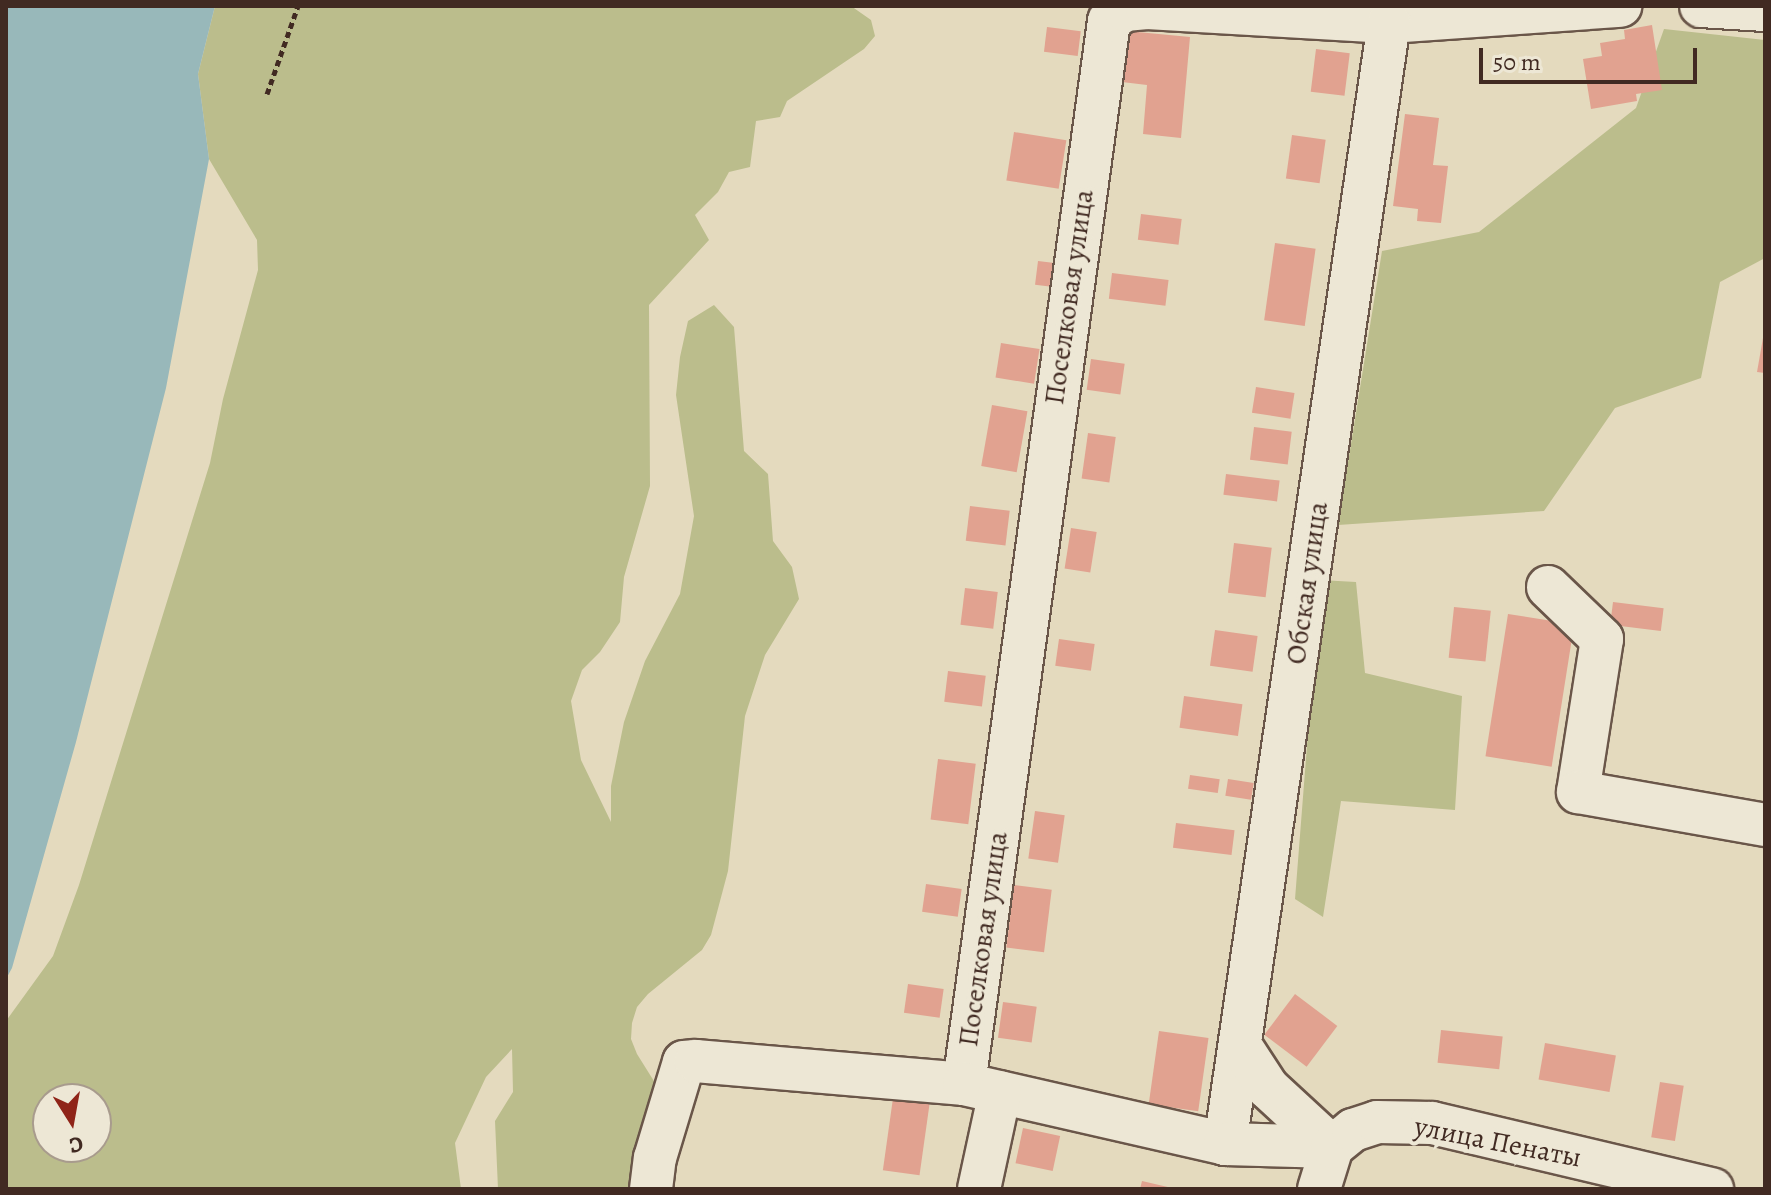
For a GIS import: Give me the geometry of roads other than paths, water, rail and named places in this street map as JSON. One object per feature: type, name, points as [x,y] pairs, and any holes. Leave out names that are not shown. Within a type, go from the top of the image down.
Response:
[{"type":"street","points":[[1701,6],[1765,10]]},
{"type":"street","name":"Поселковая улица","points":[[979,1189],[982,1088],[1109,21],[1125,10],[1147,8],[1389,22],[1605,7]]},
{"type":"street","name":"Обская улица","points":[[1225,1144],[1389,22]]},
{"type":"street","points":[[1548,587],[1602,639],[1578,792],[1765,825]]},
{"type":"street","points":[[1240,1045],[1268,1088],[1332,1147]]},
{"type":"street","points":[[651,1189],[655,1158],[684,1062],[982,1088],[1225,1144],[1332,1147]]},
{"type":"street","name":"улица Пенаты","points":[[1332,1147],[1353,1130],[1377,1122],[1432,1123],[1712,1189]]},
{"type":"street","points":[[1319,1189],[1332,1147]]},
{"type":"water","points":[[6,6],[215,6],[198,74],[209,159],[166,388],[76,742],[12,968],[6,979]]}]
